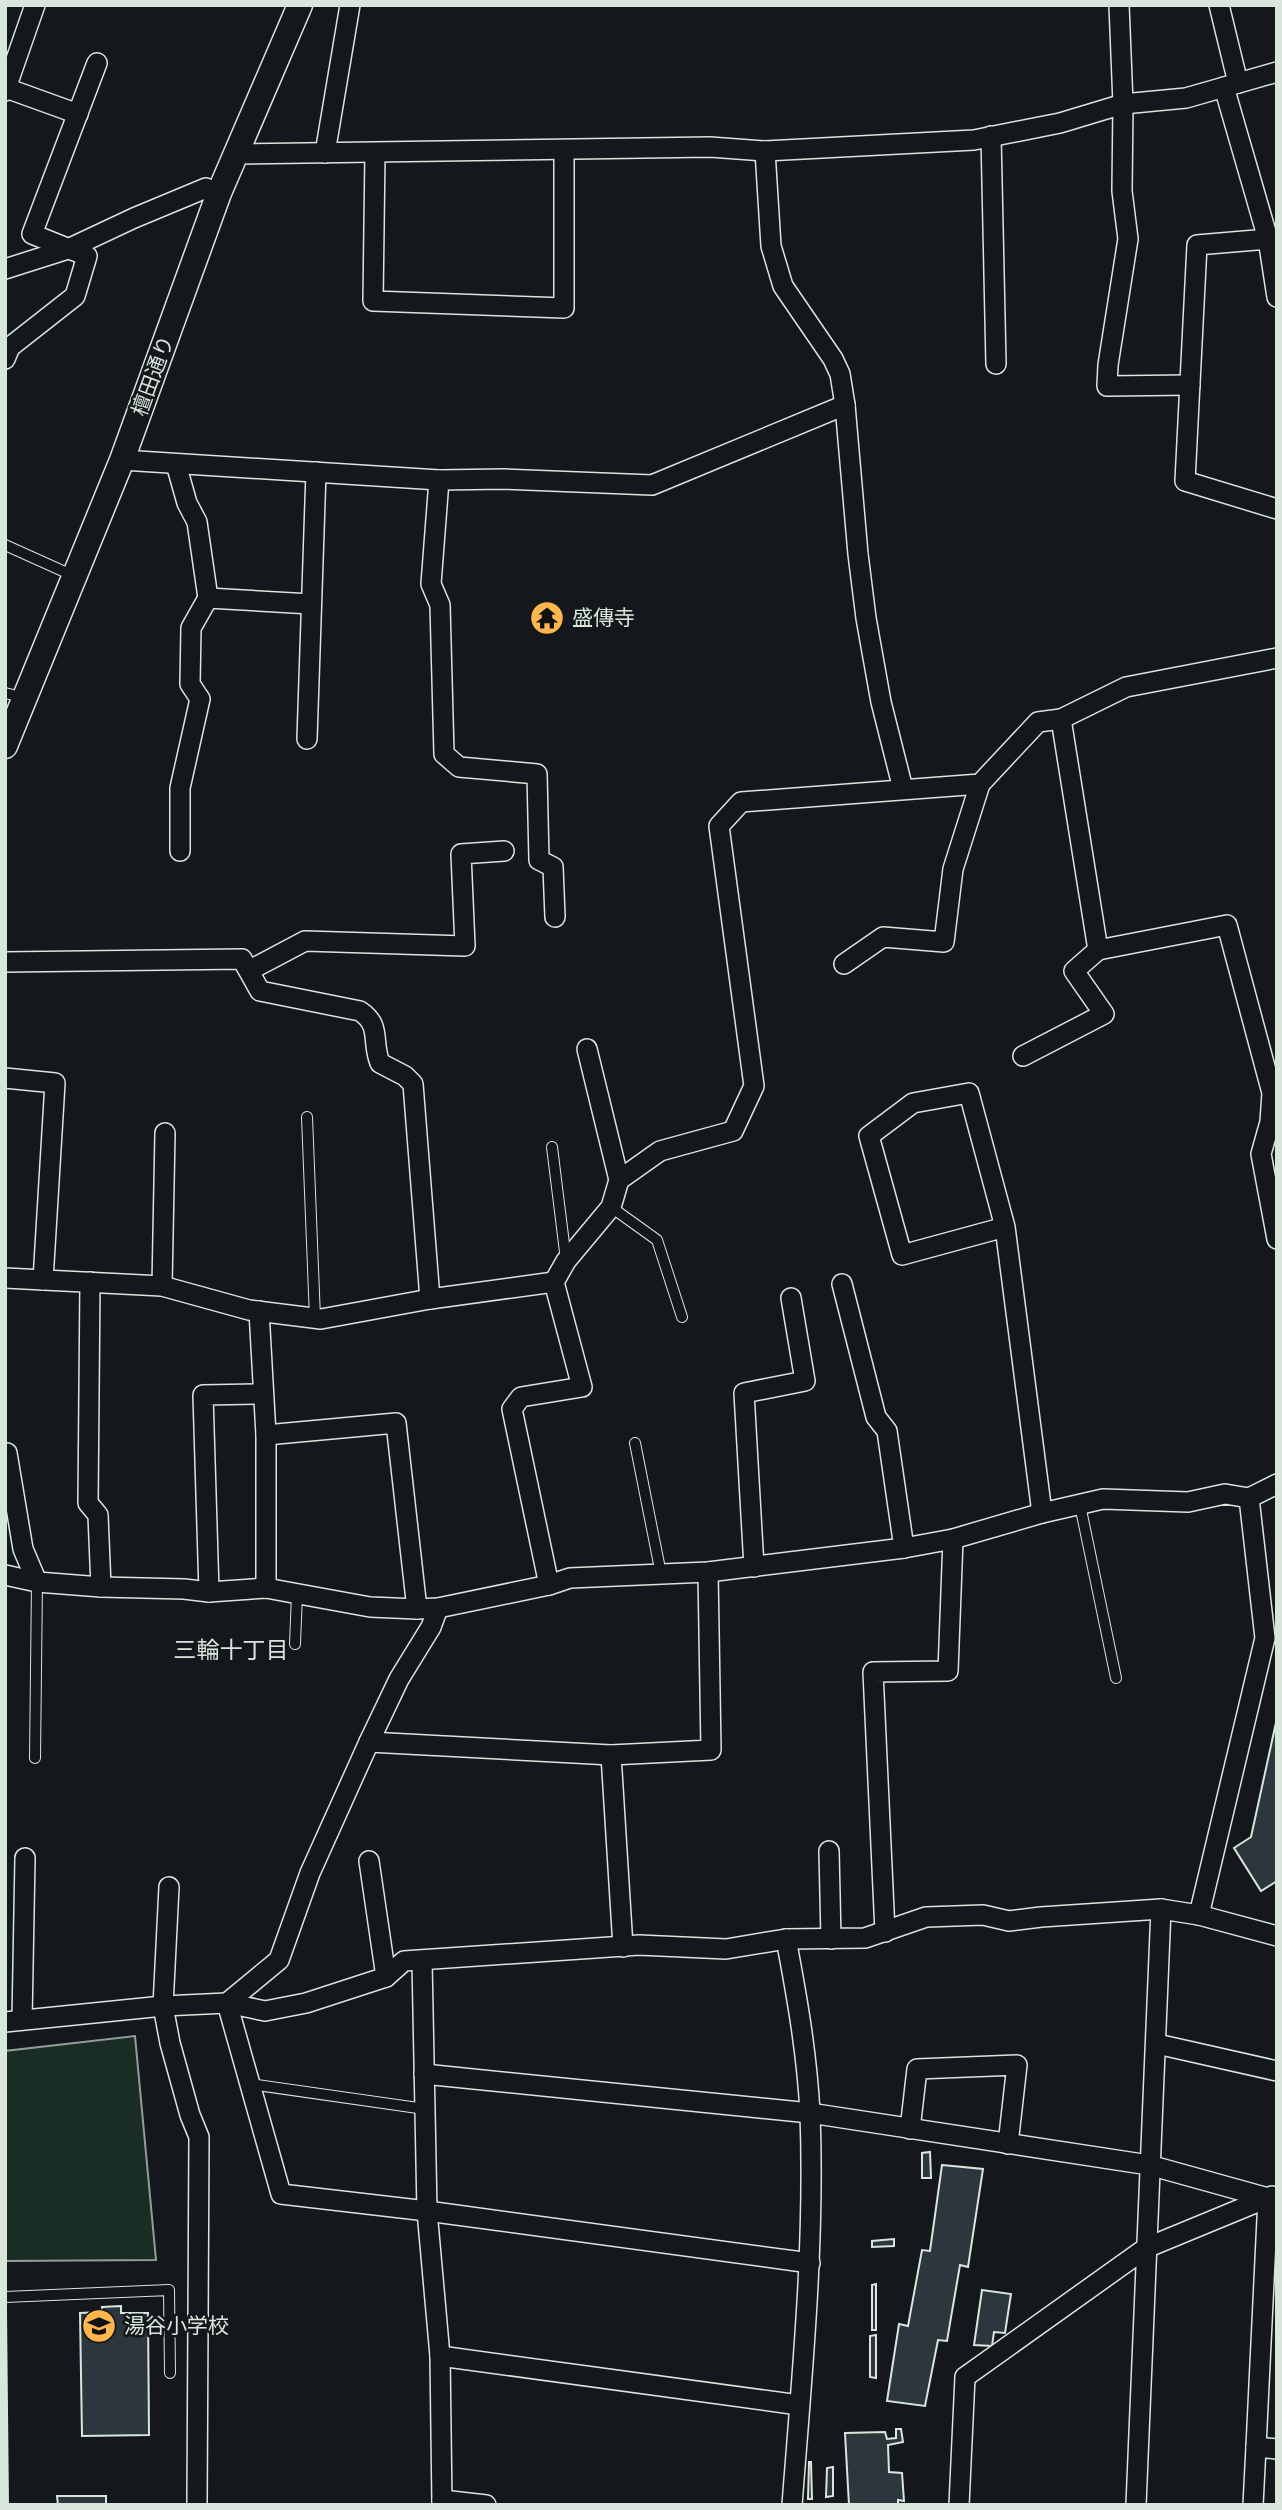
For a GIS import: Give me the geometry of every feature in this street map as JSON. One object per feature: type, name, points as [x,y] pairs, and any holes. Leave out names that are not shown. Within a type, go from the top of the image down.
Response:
[{"type":"street","points":[[35,5],[6,90],[78,114]]},
{"type":"street","name":"檀田通り","points":[[5,747],[15,696],[75,576],[122,460],[219,193],[300,5]]},
{"type":"street","points":[[325,153],[349,5]]},
{"type":"street","points":[[1119,5],[1123,104],[1122,191],[1128,239],[1107,386],[1190,385]]},
{"type":"street","points":[[1219,5],[1231,85],[1268,239],[1277,296]]},
{"type":"street","points":[[5,359],[10,347],[75,296],[87,256],[32,234],[97,63]]},
{"type":"street","points":[[236,154],[710,147],[765,151],[974,140],[1060,123],[1123,104],[1186,98],[1277,72]]},
{"type":"street","points":[[991,136],[996,364]]},
{"type":"street","points":[[375,153],[373,301],[564,308],[564,150]]},
{"type":"street","points":[[765,151],[771,246],[783,285],[840,373],[866,618],[881,702],[903,789]]},
{"type":"street","points":[[5,269],[68,249],[206,188],[219,193]]},
{"type":"street","points":[[1268,239],[1198,245],[1185,481],[1277,509]]},
{"type":"street","points":[[122,460],[439,480],[504,479],[652,485],[845,405]]},
{"type":"street","points":[[176,464],[187,503],[197,522],[208,598],[191,628],[190,684],[200,699],[180,788],[180,851]]},
{"type":"street","points":[[307,739],[316,472]]},
{"type":"street","points":[[439,480],[431,584],[440,605],[444,754],[459,768],[537,774],[539,860],[553,867],[555,917]]},
{"type":"street","points":[[208,598],[311,604]]},
{"type":"street","points":[[844,964],[883,937],[944,942],[953,869],[980,784],[1038,722],[1061,719],[1126,687],[1277,658]]},
{"type":"street","points":[[1061,719],[1098,950]]},
{"type":"street","points":[[618,1180],[660,1151],[733,1131],[754,1086],[719,826],[741,802],[980,784]]},
{"type":"street","points":[[250,970],[305,942],[465,946],[461,854],[504,851]]},
{"type":"street","points":[[1023,1056],[1104,1014],[1074,971],[1098,950],[1227,925],[1272,1093],[1270,1122],[1261,1154],[1277,1239]]},
{"type":"street","points":[[5,962],[242,958],[260,991],[360,1011],[371,1018],[374,1025],[375,1051],[380,1063],[405,1076],[413,1084],[430,1299]]},
{"type":"street","points":[[549,1584],[512,1409],[521,1397],[582,1387],[554,1282],[566,1261],[611,1207],[618,1180],[587,1049]]},
{"type":"street","points":[[5,1078],[55,1083],[43,1280]]},
{"type":"street","points":[[1005,1227],[902,1255],[869,1136],[914,1103],[969,1093],[1005,1227],[1042,1513]]},
{"type":"street","points":[[162,1286],[164,1133]]},
{"type":"street","points":[[5,1278],[162,1286],[259,1311],[321,1319],[430,1299],[554,1282]]},
{"type":"street","points":[[90,1282],[88,1503],[98,1515],[101,1587]]},
{"type":"street","points":[[842,1284],[876,1417],[887,1431],[904,1548]]},
{"type":"street","points":[[754,1567],[744,1393],[805,1381],[791,1298]]},
{"type":"street","points":[[259,1311],[265,1435],[266,1588]]},
{"type":"street","points":[[209,1592],[203,1395],[263,1394]]},
{"type":"street","points":[[265,1435],[396,1423],[417,1609]]},
{"type":"street","points":[[7,1453],[23,1549],[37,1582]]},
{"type":"street","points":[[5,1575],[37,1582],[101,1587],[209,1592],[266,1588],[370,1607],[438,1608],[570,1578],[708,1572],[904,1548],[953,1539],[1042,1513],[1103,1499],[1188,1502],[1225,1494],[1249,1498],[1277,1483]]},
{"type":"street","points":[[1199,1915],[1265,1638],[1249,1498]]},
{"type":"street","points":[[885,1932],[873,1672],[947,1671],[953,1539]]},
{"type":"street","points":[[369,1742],[611,1755],[711,1750],[708,1572]]},
{"type":"street","points":[[227,2003],[279,1960],[310,1873],[369,1742],[399,1679],[431,1627],[438,1608]]},
{"type":"street","points":[[611,1755],[623,1947]]},
{"type":"street","points":[[829,1851],[831,1939]]},
{"type":"street","points":[[369,1861],[386,1978]]},
{"type":"street","points":[[18,1870],[14,2021],[163,2006],[227,2003],[265,2011],[306,2003],[386,1978],[404,1961],[623,1947],[726,1949],[786,1940],[865,1938],[926,1917],[983,1915],[1009,1921],[1161,1909],[1199,1915],[1277,1936]]},
{"type":"street","points":[[169,1887],[163,2006],[170,2043],[190,2115],[199,2137],[197,2505]]},
{"type":"street","points":[[1136,2505],[1161,1909]]},
{"type":"street","points":[[786,1940],[803,2036],[810,2113],[810,2263],[792,2505]]},
{"type":"street","points":[[422,1961],[428,2211],[440,2356],[442,2502],[486,2505]]},
{"type":"street","points":[[227,2003],[281,2194],[428,2211],[810,2263]]},
{"type":"street","points":[[1157,2044],[1277,2071]]},
{"type":"street","points":[[910,2129],[917,2069],[1017,2065],[1008,2144]]},
{"type":"street","points":[[425,2074],[810,2113],[1149,2165],[1272,2196]]},
{"type":"street","points":[[971,2505],[959,2496],[965,2377],[1146,2248],[1272,2196]]},
{"type":"street","points":[[1253,2505],[1272,2196]]},
{"type":"street","points":[[440,2356],[799,2405]]},
{"type":"street","points":[[1256,2448],[1277,2449]]},
{"type":"lane","points":[[5,545],[75,576]]},
{"type":"lane","points":[[307,1117],[315,1318]]},
{"type":"lane","points":[[552,1147],[566,1261]]},
{"type":"lane","points":[[611,1207],[657,1240],[682,1317]]},
{"type":"lane","points":[[635,1443],[661,1574]]},
{"type":"lane","points":[[1080,1505],[1116,1678]]},
{"type":"lane","points":[[34,1758],[37,1582]]},
{"type":"lane","points":[[295,1644],[297,1594]]},
{"type":"lane","points":[[250,2084],[425,2109]]},
{"type":"lane","points":[[5,2297],[169,2290],[170,2373]]},
{"type":"green space","points":[[135,2036],[156,2260],[5,2261],[5,2051]]},
{"type":"building","points":[[1277,1718],[1277,1881],[1261,1891],[1234,1848],[1251,1837]]},
{"type":"building","points":[[930,2152],[931,2178],[922,2178],[922,2153]]},
{"type":"building","points":[[942,2165],[983,2169],[968,2267],[960,2265],[947,2341],[938,2340],[925,2406],[887,2401],[899,2324],[908,2326],[922,2250],[930,2251]]},
{"type":"building","points":[[894,2239],[894,2246],[872,2247],[872,2241]]},
{"type":"building","points":[[876,2284],[876,2330],[872,2330],[872,2285]]},
{"type":"building","points":[[982,2290],[1011,2294],[1005,2333],[994,2332],[992,2346],[974,2345]]},
{"type":"building","points":[[121,2306],[121,2313],[148,2313],[149,2435],[82,2436],[80,2313],[102,2312],[102,2307]]},
{"type":"building","points":[[6,2313],[8,2505],[5,2505]]},
{"type":"building","points":[[876,2335],[876,2378],[870,2377],[870,2336]]},
{"type":"building","points":[[896,2429],[901,2429],[903,2442],[888,2445],[889,2472],[902,2473],[904,2501],[898,2500],[898,2505],[849,2505],[845,2433],[885,2432],[887,2439],[896,2438]]},
{"type":"building","points":[[811,2462],[812,2499],[808,2499]]},
{"type":"building","points":[[833,2467],[833,2496],[826,2497],[827,2468]]},
{"type":"building","points":[[57,2496],[106,2496],[106,2505],[58,2505]]},
{"type":"place","name":"盛傳寺","points":[[547,618]]},
{"type":"place","name":"湯谷小学校","points":[[99,2326]]},
{"type":"district","name":"三輪十丁目","points":[[231,1650]]}]
